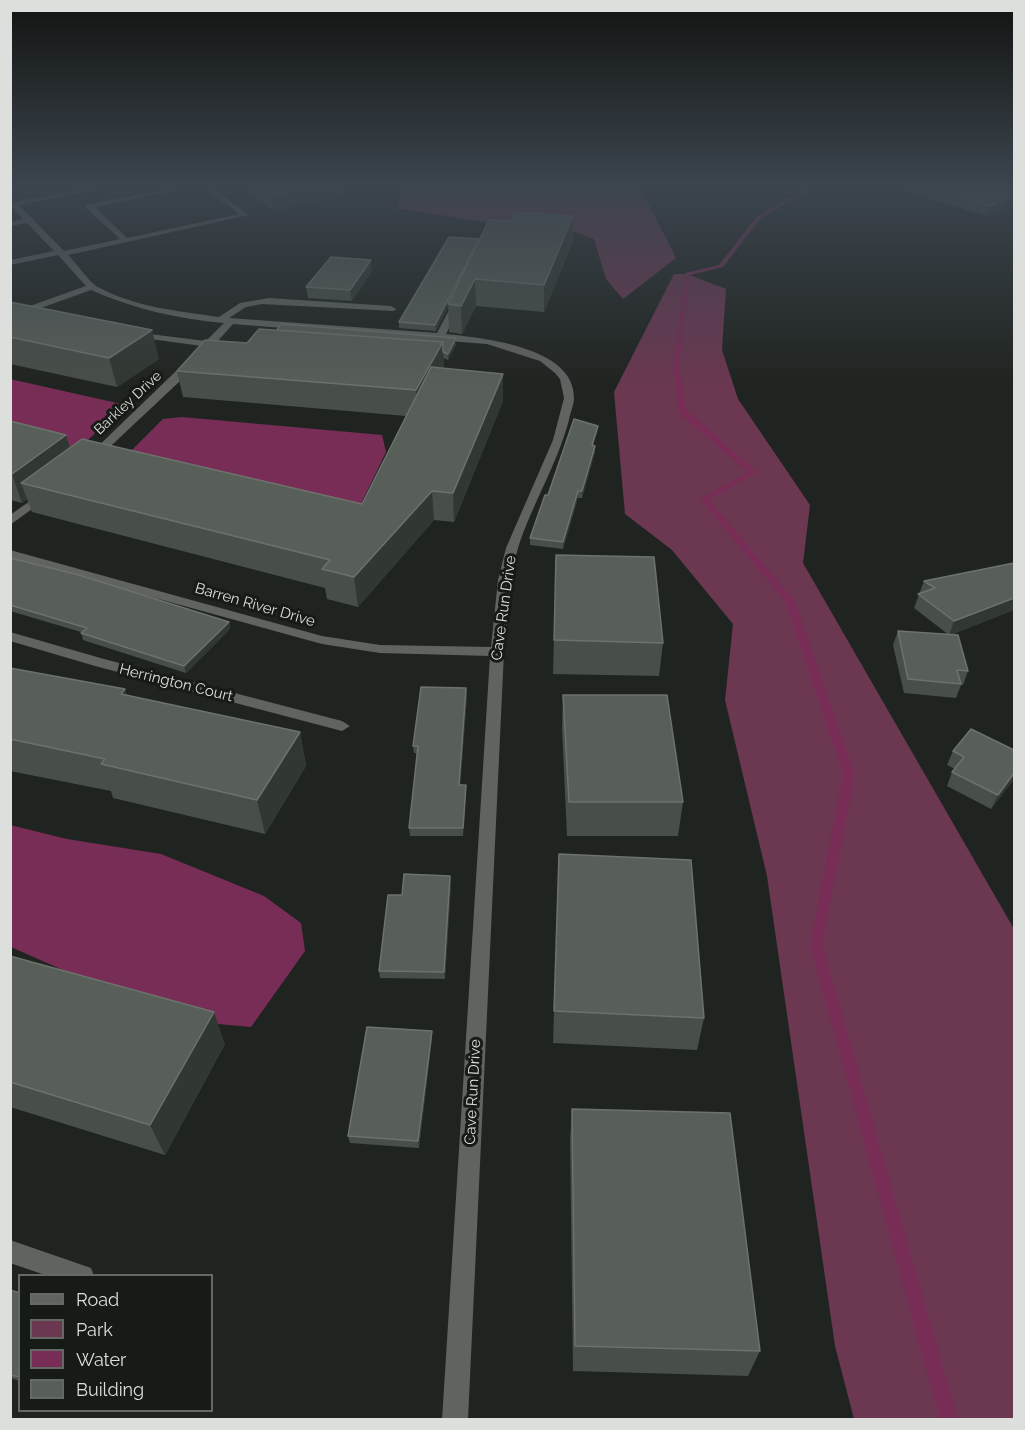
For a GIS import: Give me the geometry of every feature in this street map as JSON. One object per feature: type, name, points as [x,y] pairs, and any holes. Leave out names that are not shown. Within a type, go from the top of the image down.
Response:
[{"type":"street","points":[[10,263],[57,254]]},
{"type":"street","name":"Cave Run Drive","points":[[62,254],[91,287],[120,300],[160,311],[226,321],[440,336],[497,343],[543,359],[559,371],[565,379],[569,398],[558,440],[512,548],[505,580],[497,652],[455,1419]]},
{"type":"street","points":[[10,316],[91,287]]},
{"type":"street","points":[[440,336],[460,296]]},
{"type":"street","name":"Barkley Drive","points":[[80,468],[133,421],[208,345],[240,305],[269,301],[391,309]]},
{"type":"street","points":[[123,332],[232,347]]},
{"type":"street","points":[[10,521],[54,488]]},
{"type":"street","name":"Barren River Drive","points":[[10,554],[322,640],[380,649],[497,652]]},
{"type":"street","name":"Herrington Court","points":[[10,636],[100,663],[342,726]]},
{"type":"street","points":[[10,1251],[80,1274]]},
{"type":"green space","points":[[598,254],[674,254],[676,258],[623,299],[606,279]]},
{"type":"green space","points":[[674,274],[687,274],[726,289],[722,350],[738,399],[810,505],[803,563],[1014,929],[1014,1419],[854,1419],[835,1346],[767,876],[725,700],[733,624],[672,550],[625,514],[614,392]]},
{"type":"water","points":[[10,379],[126,405],[79,448],[40,448],[11,439]]},
{"type":"water","points":[[182,417],[382,435],[386,452],[356,514],[128,454],[163,419]]},
{"type":"water","points":[[10,825],[67,839],[161,854],[264,896],[301,923],[305,951],[251,1027],[175,1020],[11,947]]},
{"type":"building","points":[[439,254],[471,254],[435,325],[399,322]]},
{"type":"building","points":[[473,254],[557,254],[544,285],[475,279],[461,306],[448,304]]},
{"type":"building","points":[[331,257],[371,260],[350,290],[306,287]]},
{"type":"building","points":[[10,302],[152,330],[109,358],[10,337]]},
{"type":"building","points":[[281,324],[456,338],[448,354],[443,352],[443,342],[277,330]]},
{"type":"building","points":[[259,329],[443,342],[416,390],[177,371],[205,340],[247,343]]},
{"type":"building","points":[[431,367],[503,374],[453,493],[432,491],[354,577],[322,569],[330,560],[21,483],[82,439],[362,504]]},
{"type":"building","points":[[574,419],[598,426],[592,445],[595,446],[582,491],[578,491],[563,542],[530,538],[545,495],[548,495]]},
{"type":"building","points":[[10,421],[66,435],[10,474]]},
{"type":"building","points":[[556,555],[654,557],[663,643],[554,640]]},
{"type":"building","points":[[10,558],[79,575],[229,622],[184,666],[81,633],[87,628],[10,605]]},
{"type":"building","points":[[1014,563],[1014,598],[954,621],[918,594],[935,588],[924,581]]},
{"type":"building","points":[[898,631],[958,635],[968,671],[957,670],[961,684],[908,679]]},
{"type":"building","points":[[10,668],[125,689],[121,694],[300,732],[257,800],[101,764],[105,759],[10,739]]},
{"type":"building","points":[[421,687],[466,688],[459,785],[466,785],[463,828],[409,828],[418,746],[413,746]]},
{"type":"building","points":[[563,695],[667,695],[683,802],[569,802]]},
{"type":"building","points":[[971,729],[1014,750],[1014,773],[998,795],[952,772],[964,757],[953,751]]},
{"type":"building","points":[[559,854],[691,860],[704,1018],[554,1011]]},
{"type":"building","points":[[404,874],[450,876],[444,972],[379,971],[388,895],[402,895]]},
{"type":"building","points":[[10,956],[214,1012],[150,1125],[10,1082]]},
{"type":"building","points":[[367,1027],[432,1031],[418,1141],[348,1136]]},
{"type":"building","points":[[572,1109],[730,1113],[760,1351],[575,1346]]},
{"type":"building","points":[[10,1290],[18,1292],[18,1377],[10,1375]]},
{"type":"waterway","points":[[731,254],[721,266],[687,274],[676,368],[682,411],[753,472],[704,499],[789,600],[849,774],[816,945],[949,1420]]}]
